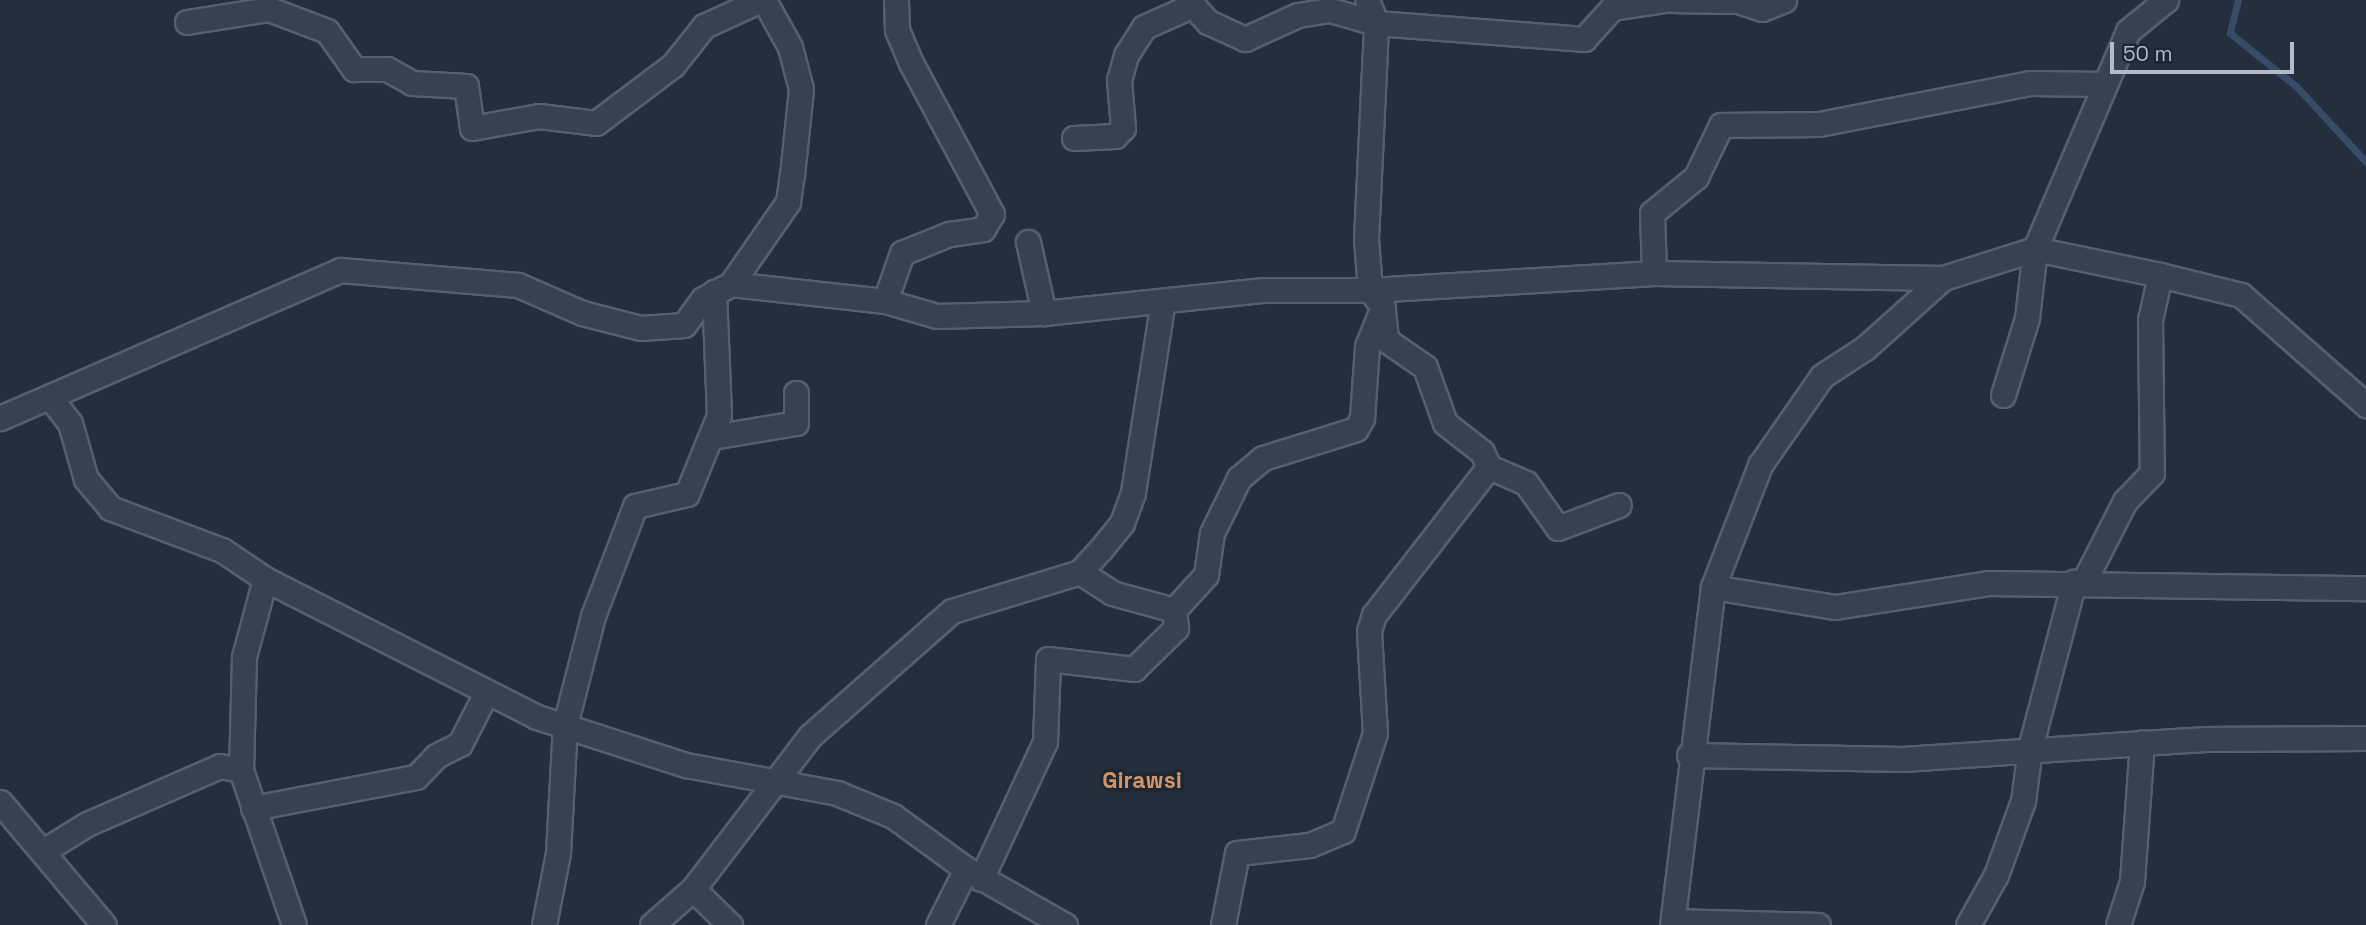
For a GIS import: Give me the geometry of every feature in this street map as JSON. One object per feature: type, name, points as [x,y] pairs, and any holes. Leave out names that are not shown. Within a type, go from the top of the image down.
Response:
[{"type":"street","points":[[0,418],[51,400],[340,270],[518,285],[582,313],[641,328],[684,325],[723,288],[788,202],[802,89],[789,47],[763,0],[704,26],[673,65],[596,123],[539,116],[472,128],[466,86],[412,83],[387,69],[354,69],[327,30],[269,9],[187,22]]},
{"type":"street","points":[[885,301],[902,253],[949,234],[984,229],[992,214],[911,63],[897,30],[896,0]]},
{"type":"street","points":[[1367,0],[1376,23],[1366,239],[1386,340],[1424,367],[1445,422],[1482,452],[1489,467],[1526,482],[1558,528],[1619,505]]},
{"type":"street","points":[[1074,138],[1115,135],[1122,128],[1119,80],[1126,55],[1144,27],[1189,3],[1245,39],[1298,15],[1330,10],[1376,23],[1584,39],[1612,8],[1665,0]]},
{"type":"street","points":[[1673,0],[1738,1],[1762,9],[1784,0]]},
{"type":"street","points":[[2003,395],[2027,318],[2035,249],[2103,84],[2128,31],[2166,0]]},
{"type":"street","points":[[1654,273],[1652,213],[1696,177],[1721,125],[1819,124],[2030,83],[2103,84]]},
{"type":"street","points":[[1028,242],[1044,313]]},
{"type":"street","points":[[723,288],[885,301],[937,316],[1044,313],[1264,290],[1376,298],[1654,273],[1943,278],[2035,249],[2241,295],[2366,405]]},
{"type":"street","points":[[1968,925],[1996,875],[2024,801],[2030,748],[2079,582],[2125,501],[2152,473],[2150,320],[2160,275]]},
{"type":"street","points":[[1818,925],[1673,923],[1689,755],[1713,587],[1760,465],[1822,376],[1865,348],[1943,278]]},
{"type":"street","points":[[544,925],[558,853],[565,725],[581,652],[635,506],[687,494],[712,437],[719,415],[723,288]]},
{"type":"street","points":[[938,925],[974,874],[1045,742],[1048,659],[1134,669],[1176,628],[1174,610],[1206,575],[1212,533],[1239,478],[1263,458],[1356,429],[1376,298]]},
{"type":"street","points":[[652,925],[693,889],[810,736],[952,611],[1080,572],[1122,523],[1133,492],[1163,300]]},
{"type":"street","points":[[712,437],[796,423],[796,393]]},
{"type":"street","points":[[51,400],[70,423],[86,479],[110,508],[222,550],[265,579],[485,695],[686,765],[777,778],[893,816],[974,874],[1065,925]]},
{"type":"street","points":[[1225,924],[1237,853],[1310,845],[1343,831],[1375,733],[1368,631],[1374,615],[1489,467]]},
{"type":"street","points":[[1080,572],[1112,593],[1174,610]]},
{"type":"street","points":[[265,579],[244,657],[242,769],[294,925]]},
{"type":"street","points":[[1713,587],[1836,607],[1988,583],[2079,582],[2366,588]]},
{"type":"street","points":[[253,808],[416,777],[436,756],[460,744],[485,695]]},
{"type":"street","points":[[1689,755],[1903,759],[2142,742],[2366,738]]},
{"type":"street","points":[[2118,925],[2132,881],[2142,742]]},
{"type":"street","points":[[45,850],[87,824],[220,766],[242,769]]},
{"type":"street","points":[[0,802],[45,850],[104,925]]},
{"type":"street","points":[[693,889],[730,925]]},
{"type":"waterway","points":[[2238,0],[2230,33],[2297,87],[2366,162]]},
{"type":"district","name":"Girawsi","points":[[1142,780]]}]
